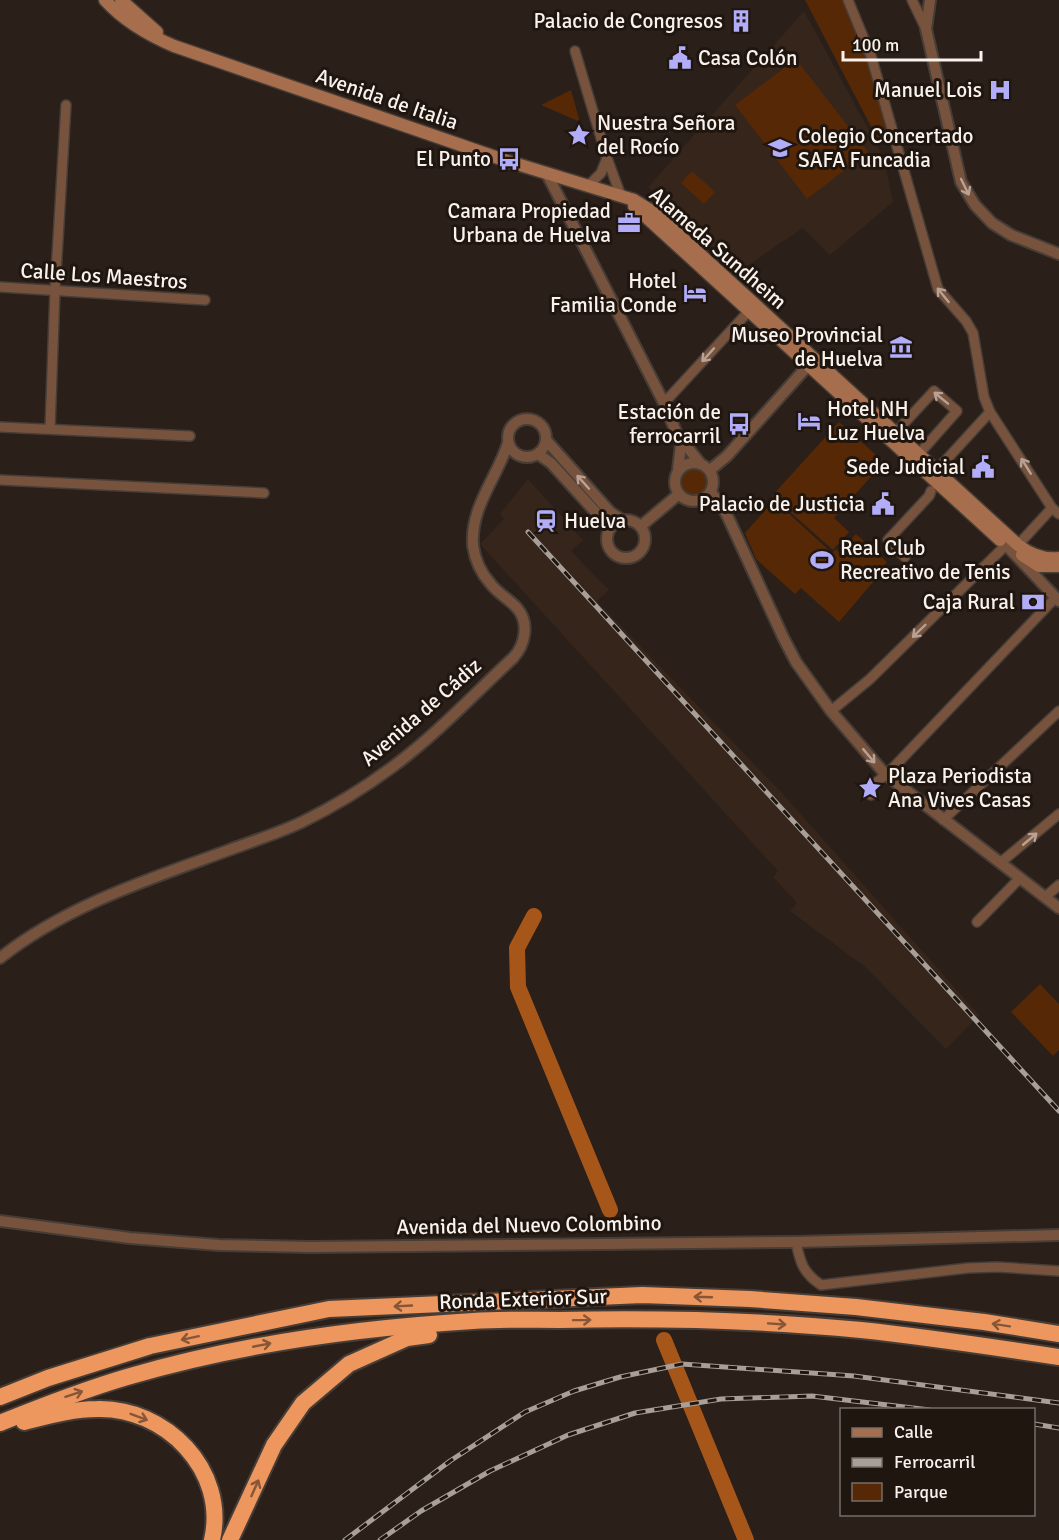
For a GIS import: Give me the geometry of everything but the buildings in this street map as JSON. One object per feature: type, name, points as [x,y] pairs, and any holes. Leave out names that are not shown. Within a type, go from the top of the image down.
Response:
[{"type":"highway","name":"Ronda Exterior Sur","points":[[0,1397],[48,1378],[150,1346],[329,1310],[666,1296],[750,1299],[856,1307],[984,1322],[1059,1334]]},
{"type":"highway","name":"Ronda Exterior Sur","points":[[0,1423],[57,1399],[125,1377],[264,1344],[331,1334],[474,1320],[641,1319],[744,1322],[861,1330],[1059,1357]]},
{"type":"highway","points":[[230,1540],[274,1445],[303,1403],[350,1364],[406,1338],[545,1320]]},
{"type":"highway","points":[[0,1429],[68,1411],[99,1408],[130,1413],[158,1425],[178,1438],[198,1461],[209,1488],[214,1509],[212,1540]]},
{"type":"main road","name":"Avenida de Italia","points":[[105,0],[121,16],[138,28],[174,46],[547,174],[589,185]]},
{"type":"main road","name":"Avenida de Italia","points":[[121,0],[174,46]]},
{"type":"main road","name":"Alameda Sundheim","points":[[589,185],[643,204],[655,213],[811,362],[1012,545],[1040,566],[1059,567]]},
{"type":"main road","name":"Alameda Sundheim","points":[[621,195],[748,312],[895,433],[1012,545],[1047,560],[1059,558]]},
{"type":"street","points":[[831,711],[870,678],[1012,545],[1056,511],[990,412],[984,397],[973,333],[966,321],[938,289],[871,56],[848,0]]},
{"type":"street","points":[[912,0],[926,29],[962,182],[975,205],[992,223],[1011,235],[1059,254]]},
{"type":"street","points":[[926,29],[930,0]]},
{"type":"street","points":[[575,51],[607,158],[621,195]]},
{"type":"street","points":[[50,429],[55,290],[66,105]]},
{"type":"street","points":[[589,185],[601,173],[607,158]]},
{"type":"street","points":[[547,174],[664,403],[681,444],[675,482],[679,494],[689,501],[695,501],[706,497],[711,492],[714,480],[710,470],[699,463],[688,448],[681,444]]},
{"type":"street","name":"Calle Los Maestros","points":[[0,287],[205,300]]},
{"type":"street","points":[[664,403],[748,312]]},
{"type":"street","points":[[710,470],[727,456],[811,362]]},
{"type":"street","points":[[895,433],[934,391],[957,411],[918,455]]},
{"type":"street","points":[[936,471],[990,412]]},
{"type":"street","points":[[524,419],[539,423],[545,430],[546,440],[538,454],[529,458],[521,457],[510,449],[508,443],[510,428],[518,420],[524,419]]},
{"type":"street","points":[[0,427],[190,436]]},
{"type":"street","points":[[546,440],[610,512],[622,520],[635,522],[641,526],[645,539],[644,545],[636,556],[625,558],[615,555],[608,547],[607,537],[610,528],[622,520]]},
{"type":"street","name":"Avenida de Cádiz","points":[[0,958],[14,947],[78,909],[119,890],[301,823],[353,793],[392,768],[520,650],[524,637],[524,623],[518,609],[484,576],[476,559],[473,544],[476,515],[488,483],[508,443]]},
{"type":"street","points":[[538,454],[551,463],[610,528]]},
{"type":"street","points":[[495,471],[521,457]]},
{"type":"street","points":[[678,470],[688,463],[699,463]]},
{"type":"street","points":[[0,480],[264,493]]},
{"type":"street","points":[[906,557],[888,540],[931,491]]},
{"type":"street","points":[[711,492],[726,513],[796,662],[831,711],[885,774],[1059,908]]},
{"type":"street","points":[[641,526],[679,494]]},
{"type":"street","points":[[871,795],[871,787],[1057,599],[1012,545]]},
{"type":"street","points":[[943,820],[1059,711]]},
{"type":"street","points":[[1000,863],[1059,814]]},
{"type":"street","points":[[977,922],[1020,878]]},
{"type":"street","points":[[1045,897],[1059,885]]},
{"type":"street","name":"Avenida del Nuevo Colombino","points":[[0,1221],[130,1238],[219,1245],[310,1247],[796,1242],[1059,1235]]},
{"type":"street","points":[[796,1242],[800,1260],[808,1277],[821,1285],[968,1268],[997,1267],[1059,1271]]},
{"type":"shaded area","name":"Colegio Concertado SAFA Funcadia","points":[[804,11],[884,158],[893,202],[830,255],[803,228],[738,272],[648,187]]},
{"type":"shaded area","points":[[528,479],[583,540],[571,551],[609,590],[597,601],[782,793],[979,1015],[946,1049],[865,967],[790,911],[797,903],[773,877],[778,871],[480,544],[504,519],[500,514]]},
{"type":"green space","points":[[805,0],[843,0],[865,53],[891,146],[876,136]]},
{"type":"green space","points":[[796,59],[868,152],[807,199],[735,105]]},
{"type":"green space","points":[[571,90],[580,122],[541,105]]},
{"type":"green space","points":[[692,171],[715,192],[704,204],[681,183]]},
{"type":"green space","points":[[839,422],[884,462],[834,518],[849,532],[833,550],[772,496]]},
{"type":"green space","points":[[695,469],[704,473],[708,482],[704,491],[695,495],[686,491],[682,482],[686,473]]},
{"type":"green space","name":"Real Club Recreativo de Tenis","points":[[774,500],[832,553],[836,549],[839,552],[856,534],[887,562],[839,622],[801,588],[795,594],[756,559],[745,533]]},
{"type":"green space","points":[[1040,984],[1059,1004],[1059,1050],[1053,1056],[1011,1012]]},
{"type":"waterway","points":[[534,916],[517,948],[518,987],[610,1210]]},
{"type":"waterway","points":[[664,1340],[746,1540]]},
{"type":"railway","points":[[528,532],[1059,1111]]},
{"type":"railway","points":[[345,1540],[450,1461],[525,1412],[574,1391],[620,1377],[682,1364],[854,1376],[1059,1403]]},
{"type":"railway","points":[[380,1540],[421,1511],[490,1471],[568,1435],[635,1413],[721,1399],[812,1396],[913,1408]]},
{"type":"railway","points":[[1035,1424],[1059,1428]]},
{"type":"place","name":"Palacio de Congresos","points":[[741,21]]},
{"type":"place","name":"Casa Colón","points":[[680,58]]},
{"type":"place","name":"Manuel Lois","points":[[1000,90]]},
{"type":"place","name":"Nuestra Señora del Rocío","points":[[579,135]]},
{"type":"place","name":"Colegio Concertado SAFA Funcadia","points":[[780,148]]},
{"type":"place","name":"El Punto","points":[[509,159]]},
{"type":"place","name":"Camara Propiedad Urbana de Huelva","points":[[629,223]]},
{"type":"place","name":"Hotel Familia Conde","points":[[695,293]]},
{"type":"place","name":"Museo Provincial de Huelva","points":[[901,347]]},
{"type":"place","name":"Hotel NH Luz Huelva","points":[[809,421]]},
{"type":"place","name":"Estación de ferrocarril","points":[[739,424]]},
{"type":"place","name":"Sede Judicial","points":[[983,467]]},
{"type":"place","name":"Palacio de Justicia","points":[[883,504]]},
{"type":"place","name":"Huelva","points":[[546,521]]},
{"type":"place","name":"Real Club Recreativo de Tenis","points":[[822,560]]},
{"type":"place","name":"Caja Rural","points":[[1033,602]]},
{"type":"place","name":"Plaza Periodista Ana Vives Casas","points":[[870,788]]}]
